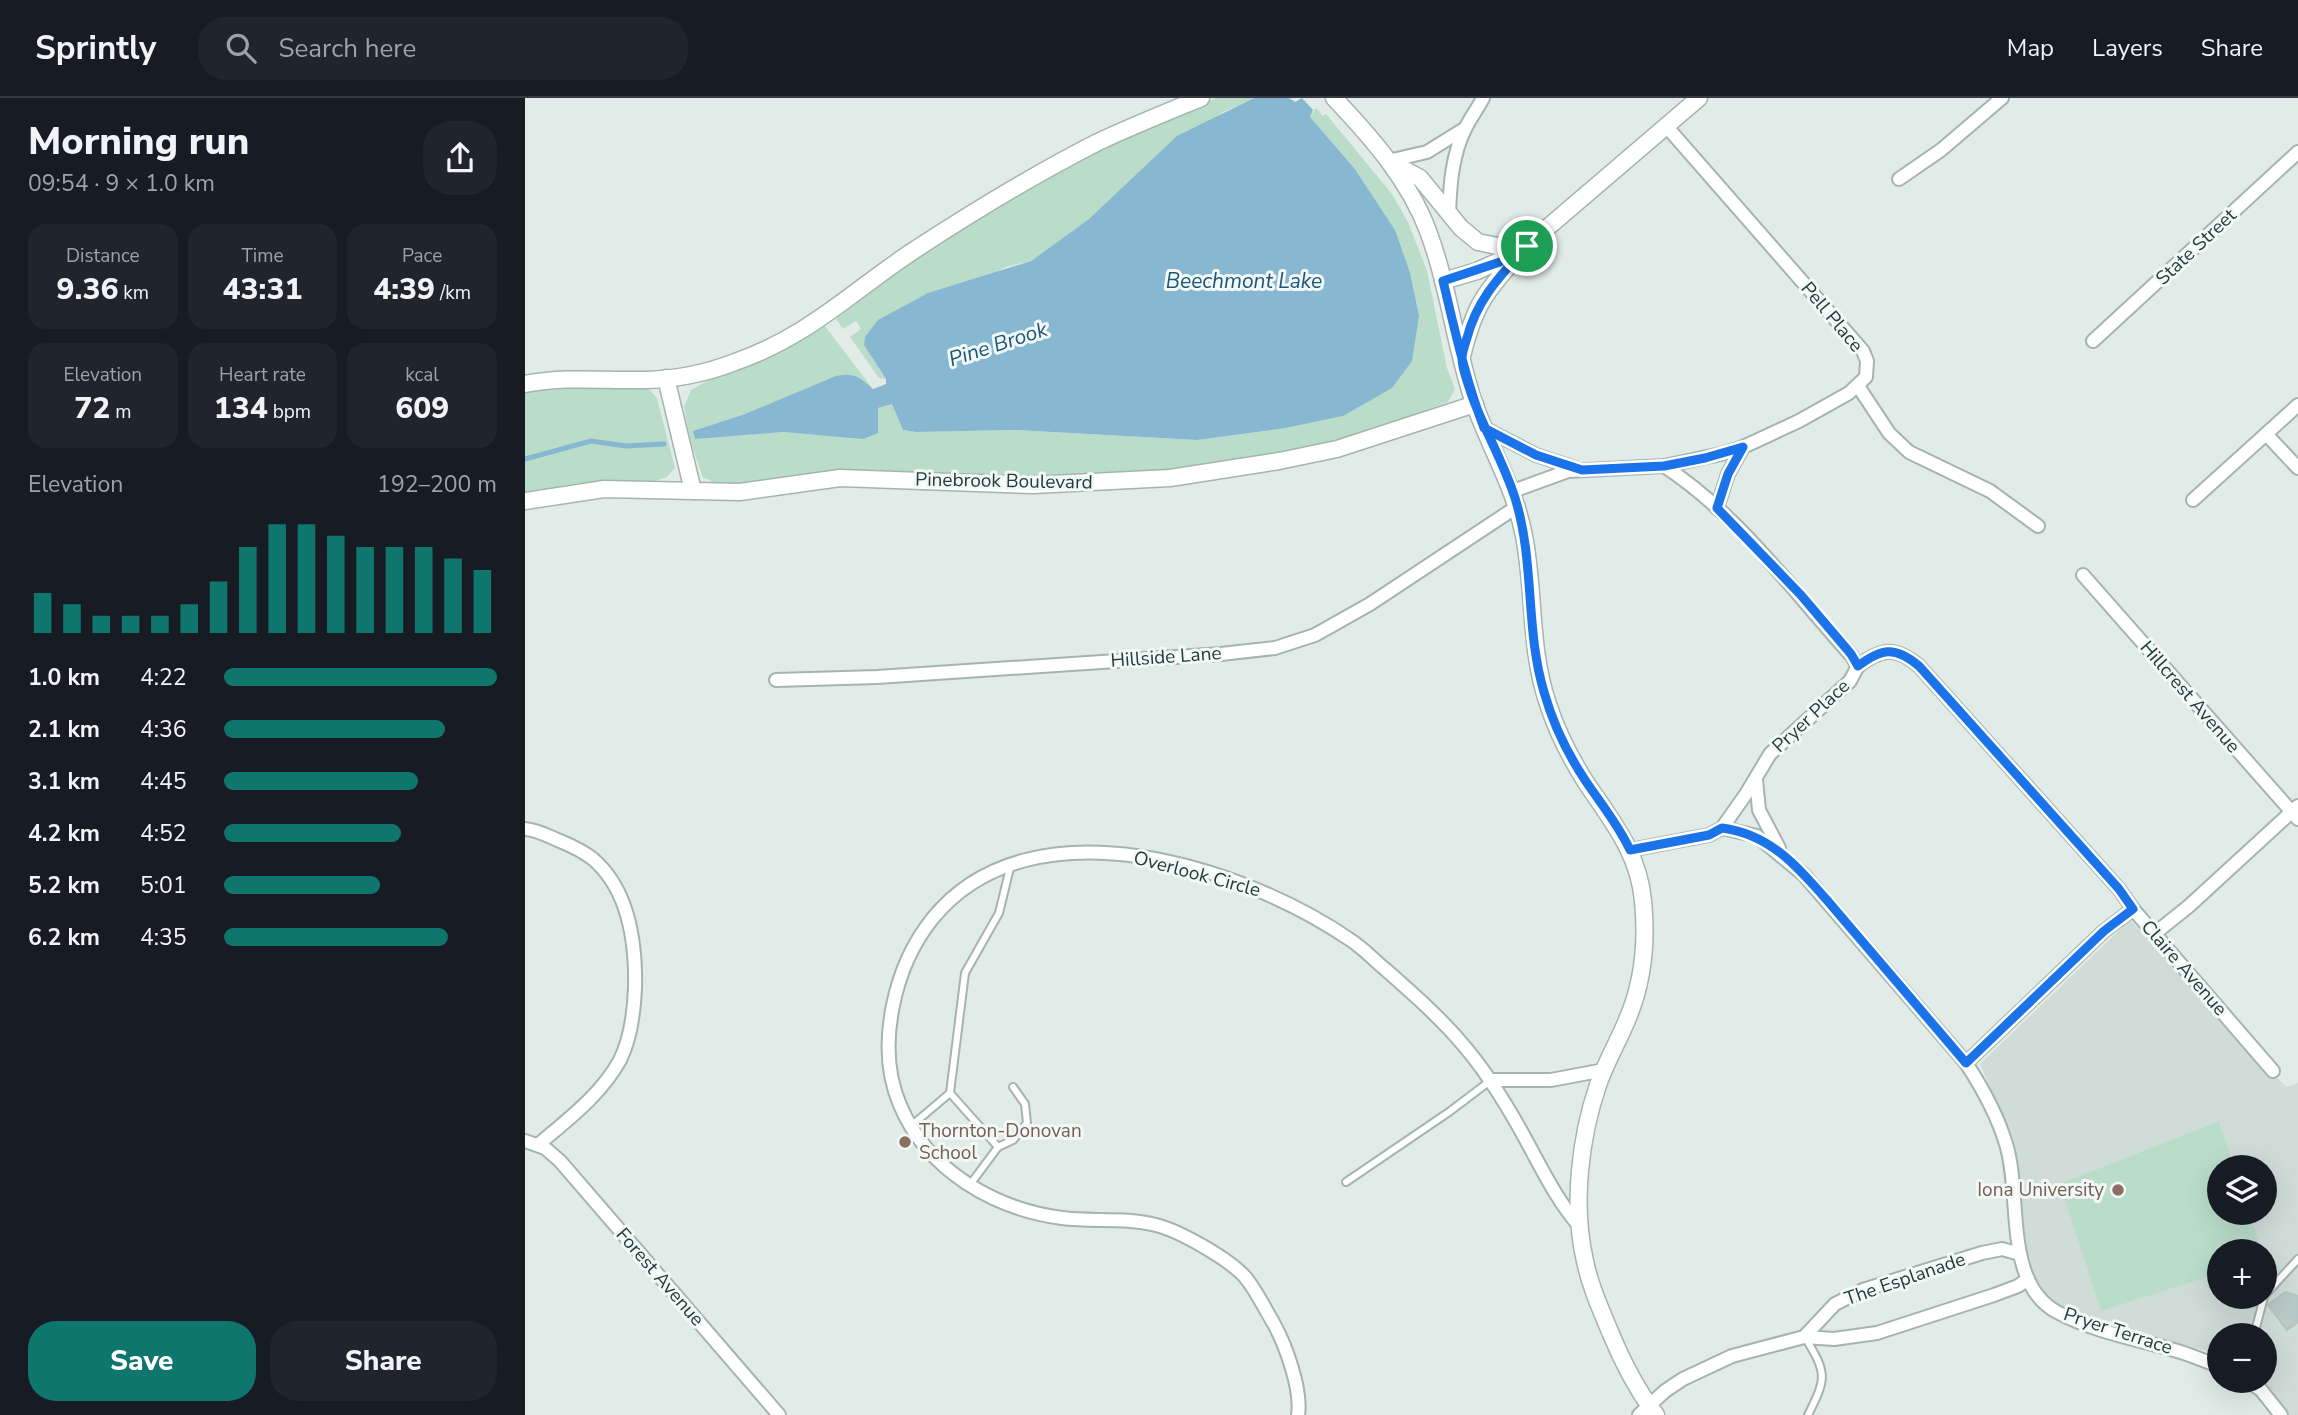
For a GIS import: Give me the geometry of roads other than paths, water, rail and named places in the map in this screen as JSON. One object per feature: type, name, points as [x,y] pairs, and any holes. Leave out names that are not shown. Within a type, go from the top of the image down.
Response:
[{"type":"street","points":[[525,384],[572,379],[681,377],[731,364],[794,337],[908,255],[999,198],[1099,142],[1201,98]]},
{"type":"street","points":[[1334,98],[1388,161],[1422,215],[1443,281],[1475,404],[1515,498],[1529,572],[1534,645],[1544,692],[1567,750],[1620,831],[1639,874],[1643,901],[1642,968],[1628,1019],[1593,1100],[1585,1135],[1580,1227],[1585,1261],[1602,1314],[1648,1412]]},
{"type":"street","points":[[1450,215],[1451,175],[1465,129],[1483,98]]},
{"type":"street","points":[[1443,281],[1500,262],[1530,243],[1699,98]]},
{"type":"street","points":[[1899,179],[1941,150],[2002,98]]},
{"type":"street","name":"Pell Place","points":[[1667,127],[1863,351],[1868,371],[1858,386]]},
{"type":"street","points":[[1388,161],[1427,152],[1465,129]]},
{"type":"street","name":"State Street","points":[[2093,341],[2298,152]]},
{"type":"street","points":[[1388,161],[1420,178],[1468,235],[1484,244],[1497,246],[1530,243]]},
{"type":"street","points":[[1462,358],[1473,317],[1483,296],[1530,243]]},
{"type":"street","points":[[666,378],[693,491]]},
{"type":"street","points":[[1515,498],[1556,474],[1664,466],[1743,447],[1794,424],[1858,386],[1889,433],[1909,452],[1990,491],[2038,526]]},
{"type":"street","name":"Pinebrook Boulevard","points":[[525,500],[604,489],[748,491],[840,478],[1033,485],[1170,478],[1337,449],[1475,404]]},
{"type":"street","points":[[2193,500],[2298,404]]},
{"type":"street","points":[[1484,428],[1536,455],[1582,470]]},
{"type":"street","points":[[2266,434],[2298,468]]},
{"type":"street","points":[[1717,508],[1728,474],[1743,447]]},
{"type":"street","name":"Pryer Place","points":[[1664,466],[1717,508],[1794,587],[1851,654],[1858,666],[1850,681],[1770,754],[1722,828]]},
{"type":"street","name":"Hillside Lane","points":[[776,680],[918,674],[1275,648],[1315,635],[1370,604],[1515,498]]},
{"type":"street","name":"Hillcrest Avenue","points":[[2083,575],[2296,812]]},
{"type":"street","name":"Claire Avenue","points":[[1858,666],[1875,653],[1887,651],[1901,653],[1919,666],[2119,889],[2154,934],[2273,1071]]},
{"type":"street","name":"Pryer Terrace","points":[[1756,778],[1757,798],[1763,819],[1784,857]]},
{"type":"street","points":[[2154,934],[2296,812]]},
{"type":"street","points":[[1630,850],[1709,835],[1722,828]]},
{"type":"street","name":"Pryer Terrace","points":[[1722,828],[1757,836],[1804,875],[1966,1063],[1988,1097],[2007,1145],[2013,1175],[2020,1254],[2033,1290],[2043,1302],[2057,1312],[2095,1327],[2177,1350],[2207,1361]]},
{"type":"street","points":[[525,829],[537,830],[595,860],[618,890],[625,909],[633,940],[635,971],[635,1006],[630,1036],[619,1062],[581,1108],[531,1143]]},
{"type":"street","name":"Overlook Circle","points":[[1299,1415],[1295,1383],[1283,1343],[1246,1278],[1224,1259],[1158,1225],[1103,1218],[1054,1216],[1007,1205],[969,1186],[933,1155],[911,1126],[899,1104],[889,1056],[890,1020],[899,978],[933,918],[965,887],[996,870],[1047,854],[1119,853],[1160,860],[1230,879],[1277,897],[1351,940],[1421,1001],[1462,1044],[1492,1080],[1556,1195],[1580,1227]]},
{"type":"street","points":[[1966,1063],[2104,931],[2133,909]]},
{"type":"street","points":[[1492,1080],[1551,1080],[1604,1070]]},
{"type":"street","name":"Forest Avenue","points":[[531,1143],[545,1148],[560,1161],[779,1415]]},
{"type":"street","name":"The Esplanade","points":[[1804,1337],[1835,1304],[1863,1290],[1982,1253],[2002,1249],[2020,1254]]},
{"type":"street","name":"The Esplanade","points":[[1648,1412],[1665,1391],[1716,1362],[1752,1349],[1804,1337],[1834,1339],[1877,1333],[1994,1295],[2028,1279]]},
{"type":"street","points":[[2263,1393],[2281,1415]]},
{"type":"lane","points":[[911,1126],[950,1093],[965,973],[999,913],[1010,865]]},
{"type":"lane","points":[[1346,1182],[1492,1080]]},
{"type":"lane","points":[[969,1186],[998,1147],[1013,1140],[1027,1124],[1025,1104],[1013,1087]]},
{"type":"lane","points":[[950,1093],[998,1147]]},
{"type":"lane","points":[[2277,1282],[2298,1259]]},
{"type":"lane","points":[[1804,1337],[1819,1361],[1823,1386],[1808,1415]]},
{"type":"water","name":"Beechmont Lake","points":[[1254,98],[1289,98],[1295,102],[1302,98],[1313,110],[1310,117],[1355,169],[1395,230],[1410,273],[1419,316],[1412,361],[1392,388],[1343,416],[1286,428],[1197,440],[1015,430],[916,432],[903,430],[892,404],[878,408],[878,433],[863,439],[783,432],[695,439],[693,431],[745,414],[836,376],[856,376],[873,389],[886,384],[886,379],[864,345],[865,337],[878,320],[928,293],[1031,261],[1089,219],[1177,136]]},
{"type":"waterway","name":"Pine Brook","points":[[525,459],[591,441],[626,446],[664,444]]},
{"type":"place","name":"Thornton-Donovan School","points":[[905,1142]]},
{"type":"place","name":"Iona University","points":[[2118,1190]]}]
